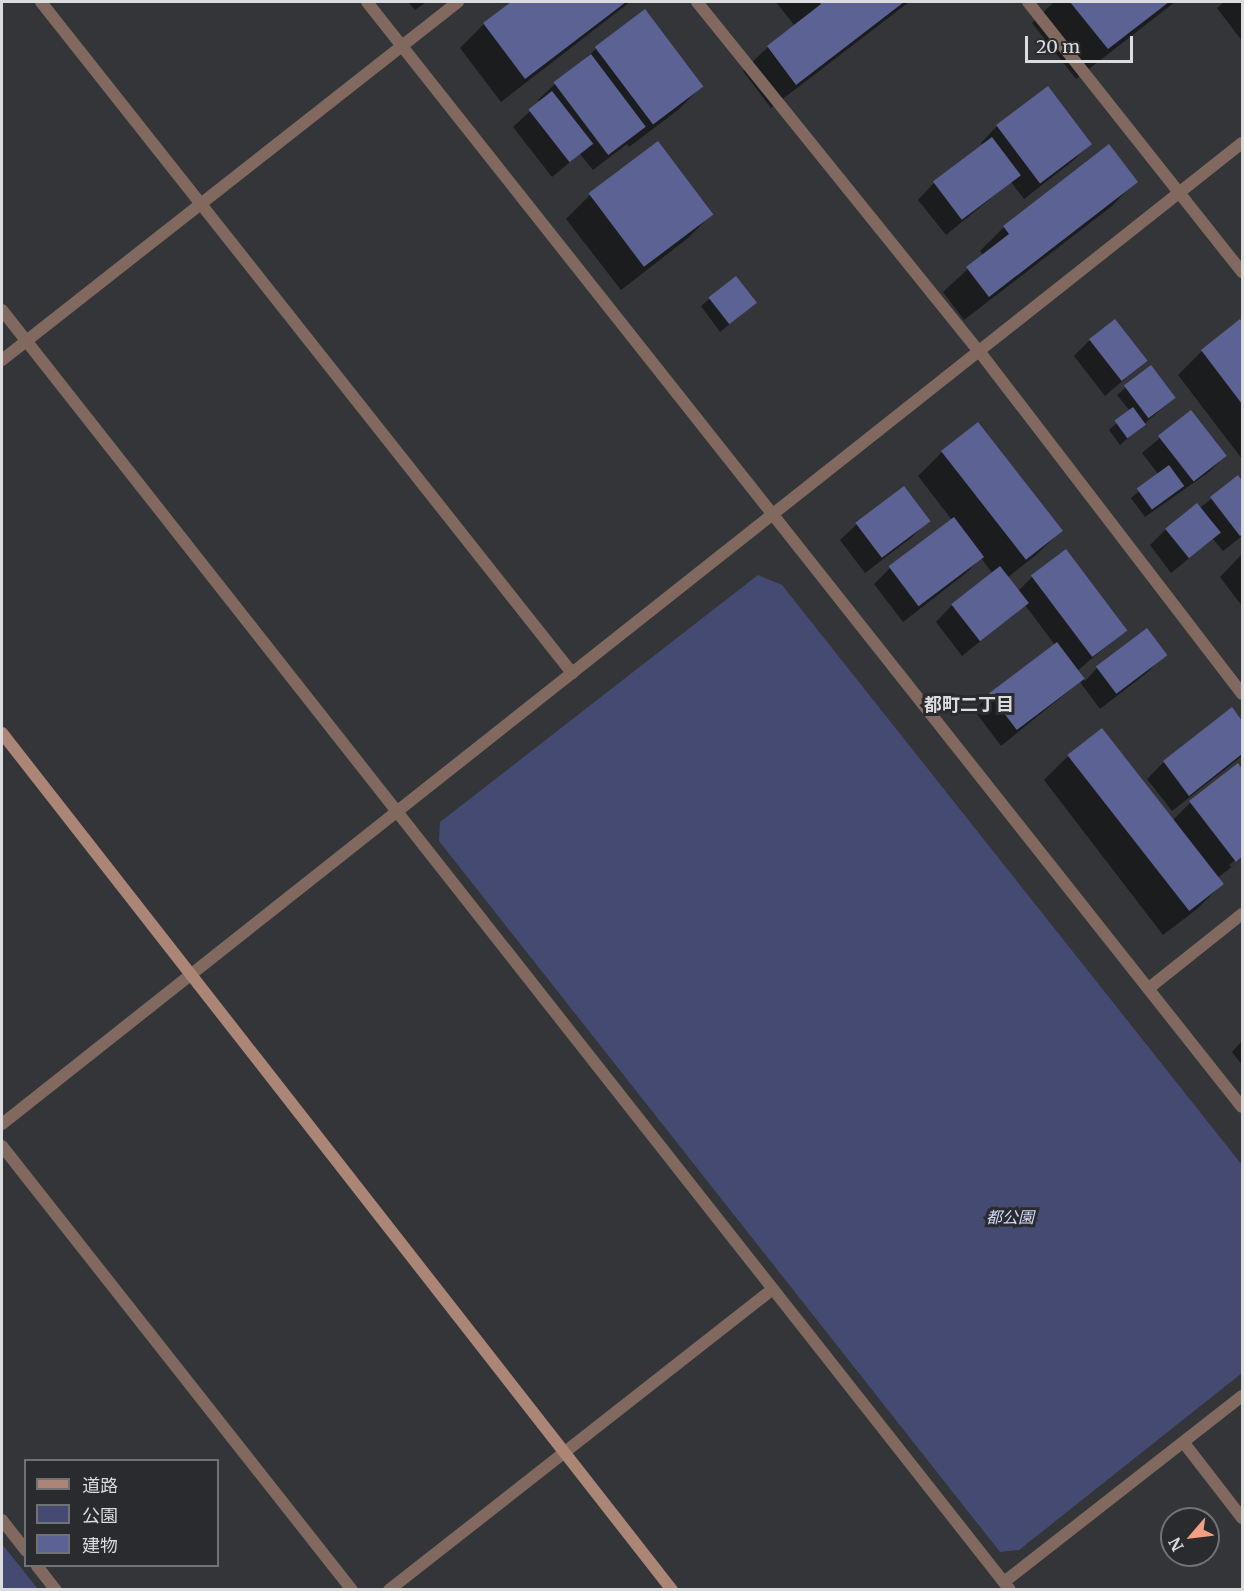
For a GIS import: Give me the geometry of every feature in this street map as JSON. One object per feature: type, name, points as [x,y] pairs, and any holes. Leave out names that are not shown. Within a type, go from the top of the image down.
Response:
[{"type":"street","points":[[41,2],[572,673]]},
{"type":"street","points":[[367,2],[1242,1107]]},
{"type":"street","points":[[2,360],[458,2]]},
{"type":"street","points":[[697,2],[980,351],[1242,694]]},
{"type":"street","points":[[1028,2],[1242,272]]},
{"type":"street","points":[[2,1124],[1242,143]]},
{"type":"street","points":[[2,310],[1007,1586],[1242,1396]]},
{"type":"street","points":[[2,733],[672,1590]]},
{"type":"street","points":[[1149,988],[1242,914]]},
{"type":"street","points":[[2,1146],[352,1590]]},
{"type":"street","points":[[389,1590],[772,1289]]},
{"type":"street","points":[[1184,1443],[1242,1518]]},
{"type":"street","points":[[2,1520],[24,1548]]},
{"type":"street","points":[[38,1567],[56,1590]]},
{"type":"green space","name":"都公園","points":[[758,575],[782,585],[1242,1165],[1242,1373],[1019,1550],[1000,1552],[439,841],[440,822]]},
{"type":"green space","points":[[2,1544],[38,1589],[2,1589]]},
{"type":"building","points":[[511,2],[626,2],[525,79],[483,23]]},
{"type":"building","points":[[819,2],[904,2],[796,85],[767,46],[821,4]]},
{"type":"building","points":[[1070,2],[1169,2],[1108,49]]},
{"type":"building","points":[[645,9],[703,86],[653,124],[595,47]]},
{"type":"building","points":[[591,54],[646,127],[608,155],[553,82]]},
{"type":"building","points":[[1048,86],[1092,144],[1040,183],[996,125]]},
{"type":"building","points":[[552,91],[593,144],[570,162],[528,109]]},
{"type":"building","points":[[992,137],[1021,175],[962,220],[933,182]]},
{"type":"building","points":[[658,141],[713,214],[644,267],[589,193]]},
{"type":"building","points":[[1109,144],[1138,182],[989,297],[966,267],[1009,234],[1003,226]]},
{"type":"building","points":[[736,276],[757,303],[729,324],[708,298]]},
{"type":"building","points":[[1115,319],[1148,361],[1122,381],[1089,339]]},
{"type":"building","points":[[1240,319],[1242,322],[1242,404],[1201,350]]},
{"type":"building","points":[[1151,365],[1176,398],[1149,418],[1124,385]]},
{"type":"building","points":[[1133,407],[1146,425],[1127,438],[1114,421]]},
{"type":"building","points":[[1191,410],[1227,456],[1194,482],[1158,436]]},
{"type":"building","points":[[978,422],[1063,531],[1026,560],[941,451]]},
{"type":"building","points":[[1169,465],[1184,486],[1152,510],[1137,489]]},
{"type":"building","points":[[1238,475],[1242,481],[1242,534],[1240,536],[1210,497]]},
{"type":"building","points":[[904,486],[930,521],[882,558],[855,523]]},
{"type":"building","points":[[1197,503],[1221,533],[1189,558],[1165,529]]},
{"type":"building","points":[[954,517],[984,557],[919,606],[889,566]]},
{"type":"building","points":[[1066,549],[1127,630],[1092,657],[1031,575]]},
{"type":"building","points":[[1000,566],[1029,603],[980,641],[951,604]]},
{"type":"building","points":[[1147,628],[1167,655],[1116,694],[1096,667]]},
{"type":"building","points":[[1057,642],[1085,679],[1017,730],[989,693]]},
{"type":"building","points":[[1232,707],[1242,721],[1242,754],[1189,796],[1163,761]]},
{"type":"building","points":[[1102,728],[1224,884],[1189,911],[1067,755]]},
{"type":"building","points":[[1238,763],[1242,769],[1242,856],[1236,862],[1189,801]]},
{"type":"district","name":"都町二丁目","points":[[969,705]]}]
